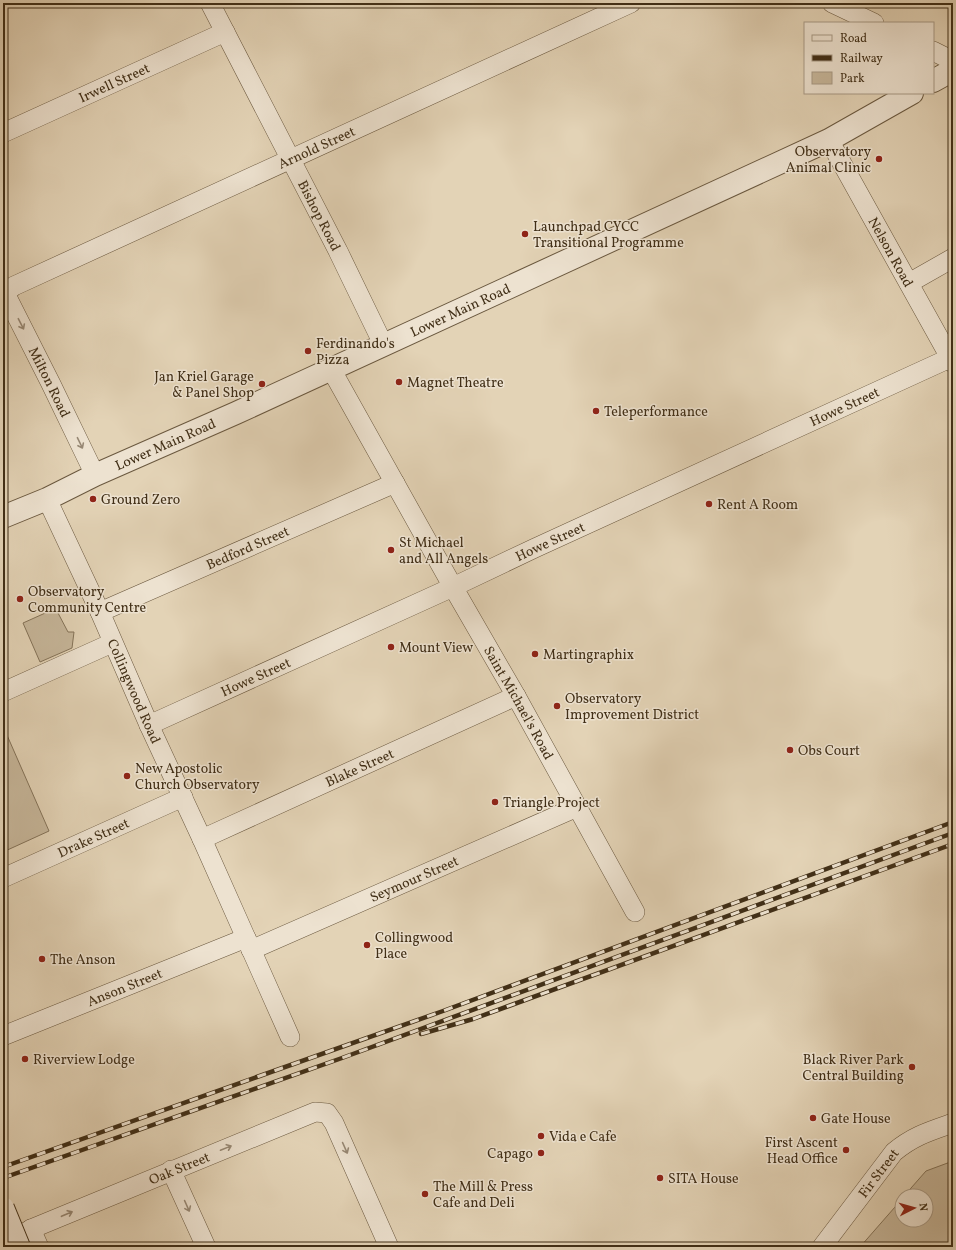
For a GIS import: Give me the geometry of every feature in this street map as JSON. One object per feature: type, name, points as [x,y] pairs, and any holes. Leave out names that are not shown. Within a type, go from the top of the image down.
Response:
[{"type":"street","name":"Bishop Road","points":[[210,3],[291,160],[383,344]]},
{"type":"street","name":"Arnold Street","points":[[4,292],[14,286],[631,3]]},
{"type":"street","points":[[832,3],[872,22]]},
{"type":"street","name":"Irwell Street","points":[[3,133],[224,32]]},
{"type":"street","points":[[934,52],[953,61]]},
{"type":"street","points":[[934,80],[953,70]]},
{"type":"street","name":"Lower Main Road","points":[[3,517],[47,499],[96,475],[331,369],[829,140],[910,94]]},
{"type":"street","name":"Nelson Road","points":[[829,140],[952,360]]},
{"type":"street","points":[[909,283],[953,258]]},
{"type":"street","name":"Milton Road","points":[[4,292],[96,475]]},
{"type":"street","name":"Howe Street","points":[[149,725],[453,587],[535,548],[952,360]]},
{"type":"street","name":"Saint Michael's Road","points":[[331,369],[516,696],[635,912]]},
{"type":"street","name":"Bedford Street","points":[[100,612],[395,483]]},
{"type":"street","name":"Collingwood Road","points":[[47,499],[100,612],[112,643],[202,839],[290,1037]]},
{"type":"street","points":[[3,692],[112,643]]},
{"type":"street","name":"Blake Street","points":[[202,839],[516,696]]},
{"type":"street","name":"Drake Street","points":[[3,878],[182,797]]},
{"type":"street","name":"Seymour Street","points":[[249,944],[577,807]]},
{"type":"street","name":"Anson Street","points":[[3,1036],[249,944]]},
{"type":"street","name":"Oak Street","points":[[3,1246],[31,1229],[171,1170],[316,1112],[327,1113],[334,1124],[389,1247]]},
{"type":"street","name":"Fir Street","points":[[822,1247],[894,1152],[907,1141],[953,1123]]},
{"type":"street","points":[[171,1170],[206,1247]]},
{"type":"street","points":[[3,1208],[19,1247]]},
{"type":"street","points":[[31,1229],[39,1247]]},
{"type":"green space","points":[[52,610],[58,613],[68,632],[74,632],[72,648],[40,662],[23,623]]},
{"type":"green space","points":[[3,726],[49,831],[3,852]]},
{"type":"green space","points":[[953,1161],[953,1247],[860,1247],[894,1208],[894,1228],[934,1228],[934,1188],[911,1188],[926,1171]]},
{"type":"railway","points":[[3,1167],[443,1011],[953,822]]},
{"type":"railway","points":[[3,1178],[342,1058],[953,833]]},
{"type":"railway","points":[[421,1034],[473,1019],[953,844]]},
{"type":"place","name":"Observatory Animal Clinic","points":[[879,159]]},
{"type":"place","name":"Launchpad CYCC Transitional Programme","points":[[525,234]]},
{"type":"place","name":"Ferdinando's Pizza","points":[[308,351]]},
{"type":"place","name":"Magnet Theatre","points":[[399,382]]},
{"type":"place","name":"Jan Kriel Garage & Panel Shop","points":[[262,384]]},
{"type":"place","name":"Teleperformance","points":[[596,411]]},
{"type":"place","name":"Ground Zero","points":[[93,499]]},
{"type":"place","name":"Rent A Room","points":[[709,504]]},
{"type":"place","name":"St Michael and All Angels","points":[[391,550]]},
{"type":"place","name":"Observatory Community Centre","points":[[20,599]]},
{"type":"place","name":"Mount View","points":[[391,647]]},
{"type":"place","name":"Martingraphix","points":[[535,654]]},
{"type":"place","name":"Observatory Improvement District","points":[[557,706]]},
{"type":"place","name":"Obs Court","points":[[790,750]]},
{"type":"place","name":"New Apostolic Church Observatory","points":[[127,776]]},
{"type":"place","name":"Triangle Project","points":[[495,802]]},
{"type":"place","name":"Collingwood Place","points":[[367,945]]},
{"type":"place","name":"The Anson","points":[[42,959]]},
{"type":"place","name":"Riverview Lodge","points":[[25,1059]]},
{"type":"place","name":"Black River Park Central Building","points":[[912,1067]]},
{"type":"place","name":"Gate House","points":[[813,1118]]},
{"type":"place","name":"Vida e Cafe","points":[[541,1136]]},
{"type":"place","name":"First Ascent Head Office","points":[[846,1150]]},
{"type":"place","name":"Capago","points":[[541,1153]]},
{"type":"place","name":"SITA House","points":[[660,1178]]},
{"type":"place","name":"The Mill & Press Cafe and Deli","points":[[425,1194]]}]
